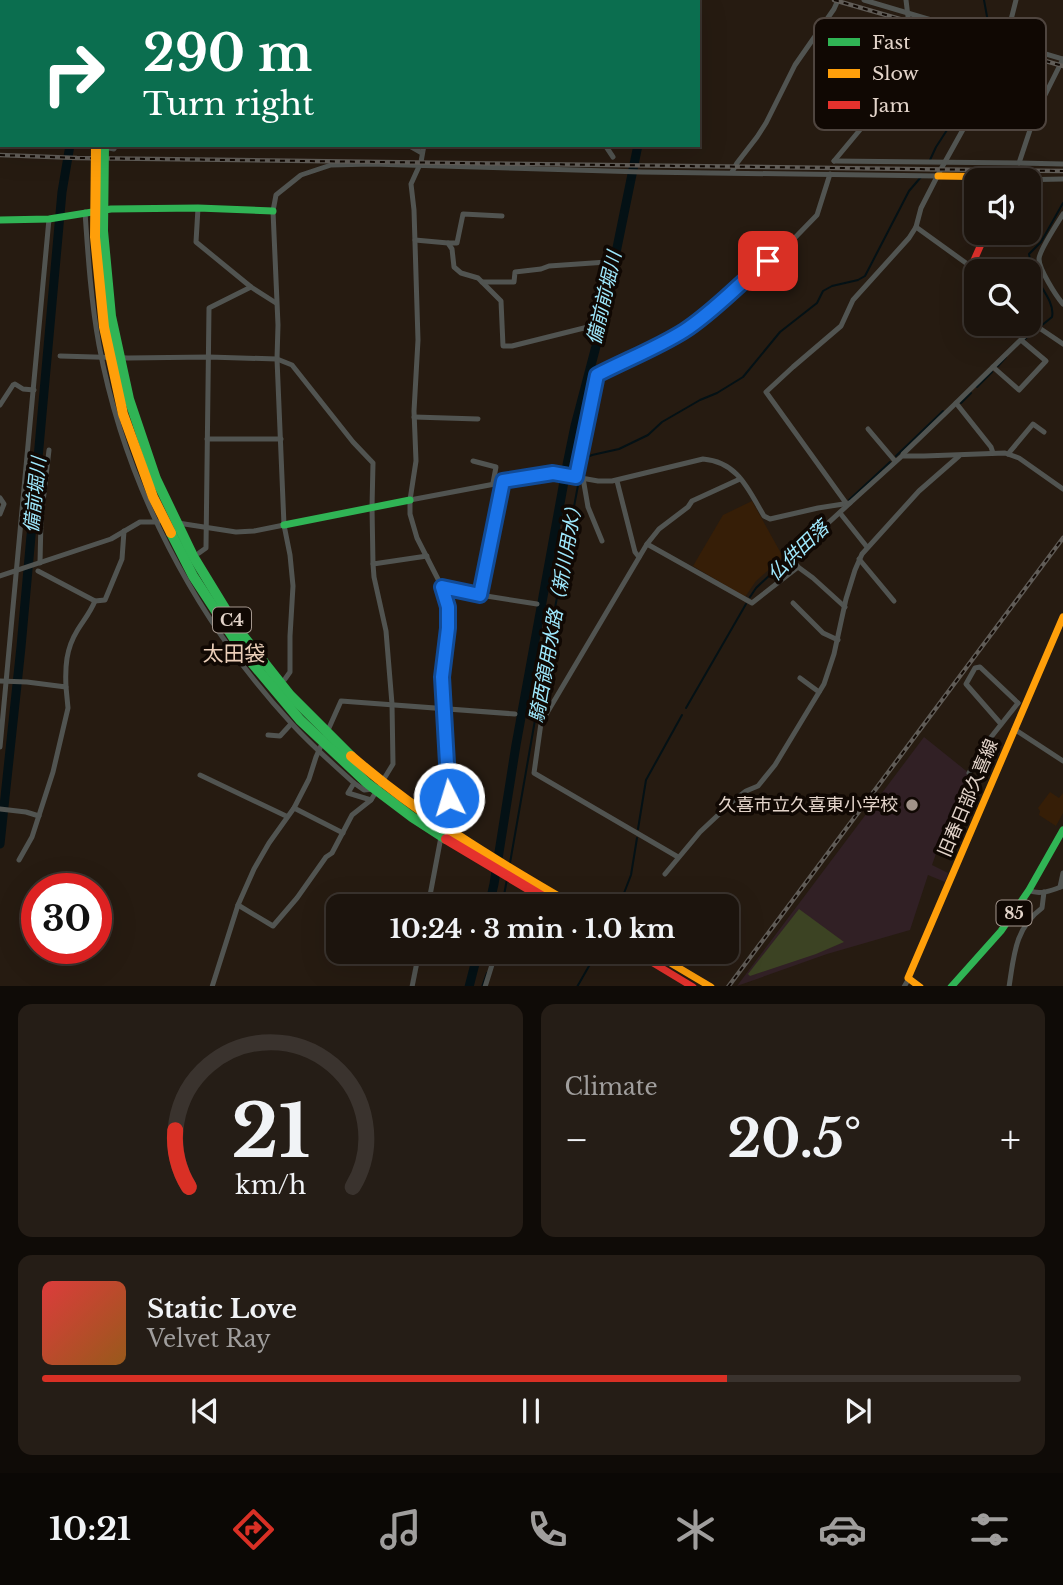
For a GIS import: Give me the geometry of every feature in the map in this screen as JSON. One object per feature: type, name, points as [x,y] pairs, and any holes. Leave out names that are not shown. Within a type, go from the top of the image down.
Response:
[{"type":"main road","name":"C4","points":[[95,147],[95,251],[100,309],[107,348],[125,418],[141,465],[187,568],[241,649],[267,682],[344,762],[392,802],[450,842],[538,894]]},
{"type":"main road","name":"C4","points":[[104,147],[102,228],[108,298],[119,358],[131,409],[158,483],[196,562],[250,646],[322,730],[398,795],[443,827],[553,894]]},
{"type":"main road","points":[[938,176],[964,176]]},
{"type":"main road","points":[[0,220],[50,219],[110,209],[273,211]]},
{"type":"main road","points":[[284,525],[410,500]]},
{"type":"main road","name":"旧春日部久喜線","points":[[920,986],[906,983],[1014,729],[1021,704],[1063,619]]},
{"type":"main road","name":"85","points":[[951,986],[1001,931],[1061,837]]},
{"type":"main road","points":[[655,964],[693,986]]},
{"type":"main road","points":[[673,964],[711,986]]},
{"type":"street","points":[[828,18],[838,0]]},
{"type":"street","points":[[864,0],[924,18]]},
{"type":"street","points":[[906,0],[908,18]]},
{"type":"street","points":[[1012,18],[1016,0]]},
{"type":"street","points":[[733,172],[766,122],[794,65],[814,37]]},
{"type":"street","points":[[1046,54],[1063,59],[1046,93]]},
{"type":"street","points":[[860,130],[834,161],[1063,164]]},
{"type":"street","points":[[848,503],[766,392],[841,326],[853,300],[909,238],[916,227],[921,208],[962,130]]},
{"type":"street","points":[[1019,163],[1030,130]]},
{"type":"street","points":[[412,147],[422,153]]},
{"type":"street","points":[[424,147],[421,162],[411,184],[418,340],[414,417],[416,461],[410,514],[417,538],[442,587],[448,607],[442,677],[449,798],[430,894]]},
{"type":"street","points":[[606,147],[613,156]]},
{"type":"street","points":[[285,679],[290,672],[293,586],[284,525],[276,359],[278,325],[273,211],[276,195],[301,175],[331,165],[938,176]]},
{"type":"street","points":[[576,477],[597,375],[686,330],[783,250],[817,215],[830,174]]},
{"type":"street","points":[[1041,179],[1063,179]]},
{"type":"street","points":[[198,208],[196,242],[251,287],[276,303]]},
{"type":"street","points":[[85,212],[90,279],[102,357],[117,417],[136,476],[174,558],[231,649],[290,722],[354,783],[364,790],[377,789]]},
{"type":"street","points":[[415,240],[457,243],[463,214],[502,216]]},
{"type":"street","points":[[1063,214],[1039,260],[1049,284],[1063,304]]},
{"type":"street","points":[[0,747],[3,681],[17,569],[50,219]]},
{"type":"street","points":[[916,227],[964,262]]},
{"type":"street","points":[[448,243],[452,248],[454,267],[461,273],[478,278],[501,301],[503,346],[592,326]]},
{"type":"street","points":[[482,282],[514,282],[515,272],[549,266],[607,262]]},
{"type":"street","points":[[200,553],[206,548],[209,308],[251,287]]},
{"type":"street","points":[[1041,330],[1063,344]]},
{"type":"street","points":[[845,607],[798,567],[791,557],[902,456],[1025,336]]},
{"type":"street","points":[[993,367],[1019,390],[1046,361],[1021,340]]},
{"type":"street","points":[[60,356],[276,359],[292,365],[373,463],[373,564],[386,631],[392,704],[393,764],[371,800],[352,815],[332,853],[326,857],[273,926],[238,905]]},
{"type":"street","points":[[0,405],[15,384],[23,389],[34,390]]},
{"type":"street","points":[[956,403],[993,453]]},
{"type":"street","points":[[117,417],[130,414],[141,425],[145,425]]},
{"type":"street","points":[[414,417],[478,419]]},
{"type":"street","points":[[1008,454],[1033,424],[1044,432]]},
{"type":"street","points":[[868,429],[895,461]]},
{"type":"street","points":[[207,439],[281,439]]},
{"type":"street","points":[[40,563],[41,519],[49,450]]},
{"type":"street","points":[[902,456],[1008,454],[1023,461],[1063,489]]},
{"type":"street","points":[[665,874],[700,832],[732,802],[758,786],[775,765],[824,684],[859,559],[919,491],[959,455]]},
{"type":"street","points":[[410,500],[535,475],[560,474],[598,481],[617,481],[703,459],[716,460],[729,466],[767,519],[848,503]]},
{"type":"street","points":[[473,461],[496,467],[493,483]]},
{"type":"street","points":[[583,478],[588,507],[602,541]]},
{"type":"street","points":[[678,857],[534,773],[541,723],[639,557],[659,529],[692,501],[740,479]]},
{"type":"street","points":[[480,595],[503,481]]},
{"type":"street","points":[[617,481],[635,552],[639,557]]},
{"type":"street","points":[[0,498],[4,504],[0,514]]},
{"type":"street","points":[[840,513],[867,547]]},
{"type":"street","points":[[1,573],[40,563],[111,538],[140,522],[185,523],[236,532],[284,525]]},
{"type":"street","points":[[38,571],[95,601],[105,600],[122,559],[124,531]]},
{"type":"street","points":[[647,544],[752,603],[798,567]]},
{"type":"street","points":[[373,564],[427,556]]},
{"type":"street","points":[[859,559],[894,601]]},
{"type":"street","points":[[194,592],[213,579]]},
{"type":"street","points":[[442,587],[537,604]]},
{"type":"street","points":[[19,860],[32,837],[53,772],[68,708],[65,665],[69,649],[95,601]]},
{"type":"street","points":[[793,603],[823,633],[838,640]]},
{"type":"street","points":[[969,773],[1001,724],[1021,704],[980,667],[975,668],[966,684],[1001,724]]},
{"type":"street","points":[[800,678],[819,692]]},
{"type":"street","points":[[3,681],[66,687]]},
{"type":"street","points":[[268,735],[280,736],[290,722],[291,692],[294,689]]},
{"type":"street","points":[[212,986],[238,905],[254,869],[286,816],[294,808],[341,701],[514,714]]},
{"type":"street","points":[[1014,729],[1063,761]]},
{"type":"street","points":[[200,775],[286,816]]},
{"type":"street","points":[[354,783],[348,793],[371,800]]},
{"type":"street","points":[[0,808],[39,816]]},
{"type":"street","points":[[294,808],[342,833]]},
{"type":"street","points":[[1029,890],[1044,892],[1062,887],[1063,873]]},
{"type":"street","points":[[1009,986],[1019,937],[1032,916],[1042,908],[1044,892]]},
{"type":"street","points":[[412,986],[417,964]]},
{"type":"street","points":[[485,986],[492,964]]},
{"type":"shaded area","points":[[752,501],[783,557],[756,581],[745,597],[693,566],[723,515]]},
{"type":"shaded area","points":[[924,737],[970,774],[932,865],[948,873],[947,877],[945,882],[928,875],[910,930],[827,954],[737,986]]},
{"type":"shaded area","points":[[1050,792],[1059,798],[1063,793],[1063,813],[1056,826],[1039,815],[1038,808]]},
{"type":"green space","points":[[799,909],[844,942],[750,976],[748,974]]},
{"type":"waterway","name":"騎西領用水路（新川用水）","points":[[984,0],[987,18]]},
{"type":"waterway","name":"騎西領用水路（新川用水）","points":[[930,160],[947,130]]},
{"type":"waterway","name":"備前堀川","points":[[0,844],[21,647],[62,192],[70,147]]},
{"type":"waterway","name":"備前前堀川","points":[[492,894],[567,465],[600,331],[638,147]]},
{"type":"waterway","name":"騎西領用水路（新川用水）","points":[[580,474],[583,459],[619,449],[648,435],[662,422],[743,377],[780,332],[817,303],[823,291],[865,276],[909,191],[921,177]]},
{"type":"waterway","name":"仏供田落","points":[[1030,259],[1029,254],[1041,242],[1063,203]]},
{"type":"waterway","name":"仏供田落","points":[[1041,285],[1050,301],[1052,317],[1041,326]]},
{"type":"waterway","name":"仏供田落","points":[[1025,339],[1029,336]]},
{"type":"waterway","name":"仏供田落","points":[[998,366],[1006,357]]},
{"type":"waterway","name":"仏供田落","points":[[977,387],[992,372]]},
{"type":"waterway","name":"仏供田落","points":[[961,403],[971,393]]},
{"type":"waterway","name":"仏供田落","points":[[896,456],[943,411]]},
{"type":"waterway","name":"仏供田落","points":[[849,500],[890,462]]},
{"type":"waterway","name":"騎西領用水路（新川用水）","points":[[510,863],[579,480]]},
{"type":"waterway","name":"仏供田落","points":[[750,597],[790,556]]},
{"type":"waterway","name":"仏供田落","points":[[686,708],[746,604]]},
{"type":"waterway","name":"仏供田落","points":[[638,829],[646,780],[682,715]]},
{"type":"waterway","name":"仏供田落","points":[[624,894],[631,875],[637,838]]},
{"type":"waterway","name":"騎西領用水路（新川用水）","points":[[504,894],[507,879]]},
{"type":"waterway","name":"備前前堀川","points":[[469,986],[475,964]]},
{"type":"waterway","name":"仏供田落","points":[[578,986],[590,964]]},
{"type":"waterway","name":"騎西領用水路（新川用水）","points":[[482,986],[487,973]]},
{"type":"railway","points":[[834,0],[896,18]]},
{"type":"railway","points":[[1046,61],[1063,66]]},
{"type":"railway","points":[[0,155],[1063,171]]},
{"type":"railway","points":[[729,986],[1063,538]]},
{"type":"traffic: fast","points":[[104,147],[103,231],[111,316],[129,399],[156,479],[193,556],[237,628],[290,695],[351,756]]},
{"type":"traffic: fast","points":[[0,220],[49,219],[111,209],[273,211]]},
{"type":"traffic: fast","points":[[284,525],[410,500]]},
{"type":"traffic: fast","points":[[171,533],[193,576],[242,651],[300,720],[367,783],[446,839]]},
{"type":"traffic: fast","points":[[952,986],[1001,931],[1029,890],[1063,830]]},
{"type":"traffic: slow","points":[[96,147],[95,237],[104,327],[123,414],[153,497],[171,533]]},
{"type":"traffic: slow","points":[[938,176],[964,176]]},
{"type":"traffic: slow","points":[[919,986],[908,978],[1063,617]]},
{"type":"traffic: slow","points":[[351,756],[403,798],[458,836],[553,894]]},
{"type":"traffic: slow","points":[[672,964],[709,986]]},
{"type":"traffic: jam","points":[[975,259],[981,245]]},
{"type":"traffic: jam","points":[[446,839],[538,894]]},
{"type":"traffic: jam","points":[[655,964],[691,986]]},
{"type":"place","name":"久喜市立久喜東小学校","points":[[912,805]]},
{"type":"district","name":"太田袋","points":[[234,654]]},
{"type":"route","points":[[449,798],[442,677],[448,607],[442,587],[480,595],[503,481],[553,473],[576,477],[597,375],[686,330],[768,261]]}]
